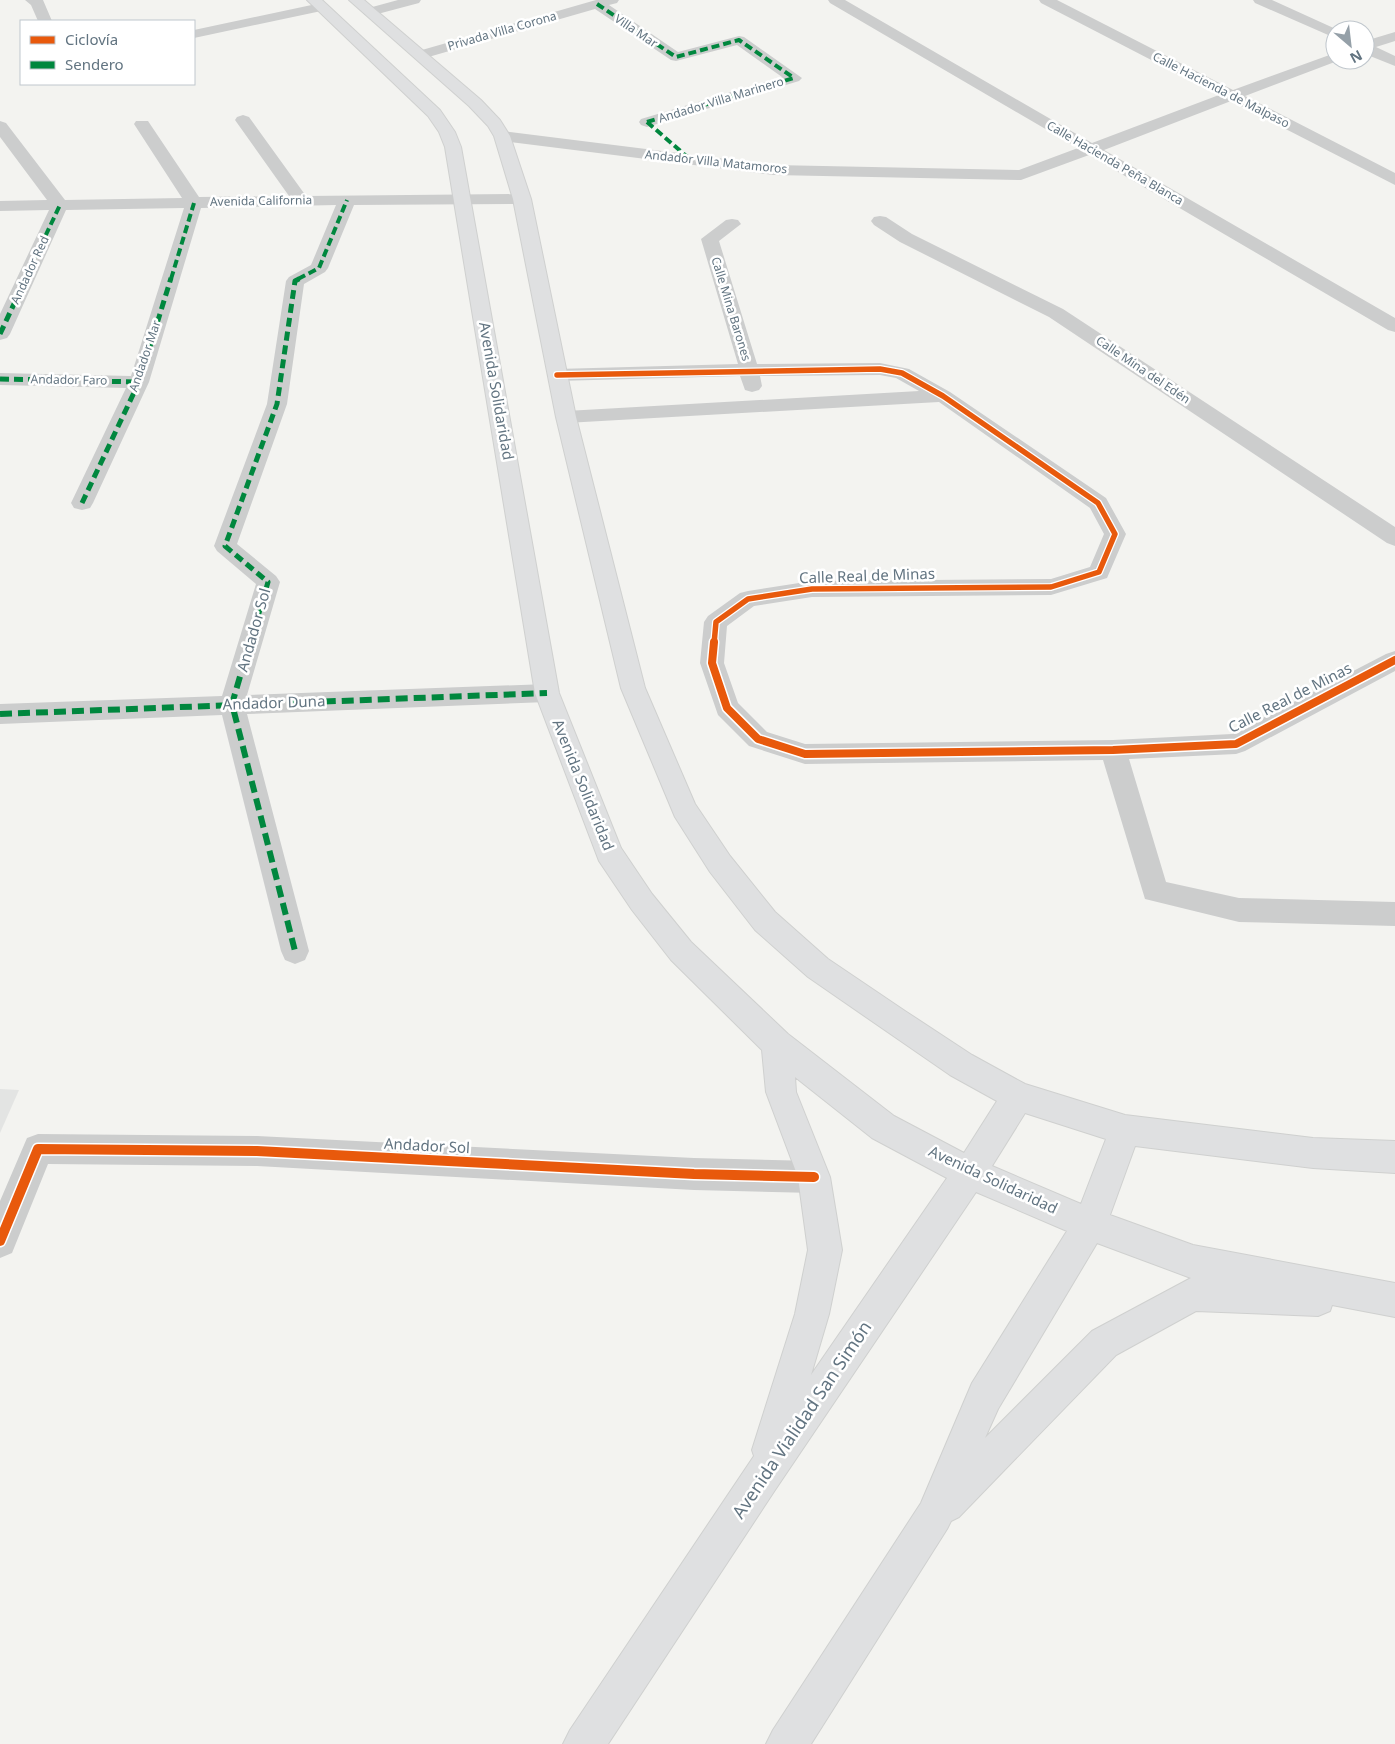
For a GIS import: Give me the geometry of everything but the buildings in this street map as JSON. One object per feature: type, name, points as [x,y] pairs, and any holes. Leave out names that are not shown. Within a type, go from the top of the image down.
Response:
[{"type":"main road","name":"Avenida Solidaridad","points":[[318,3],[434,113],[447,132],[453,147],[547,693],[609,853],[642,902],[681,951],[777,1044],[883,1126],[970,1173],[1090,1224],[1194,1262],[1395,1301]]},
{"type":"main road","points":[[363,6],[475,103],[494,123],[502,136],[522,199],[566,417],[633,688],[684,809],[720,864],[765,921],[818,968],[961,1065],[1018,1096],[1125,1130],[1313,1153],[1395,1157]]},
{"type":"main road","points":[[762,1477],[812,1314],[825,1250],[814,1177],[781,1092],[777,1044]]},
{"type":"main road","name":"Avenida Vialidad San Simón","points":[[584,1744],[762,1477],[970,1173],[1018,1096]]},
{"type":"main road","points":[[787,1744],[934,1516],[985,1396],[1090,1224],[1125,1130]]},
{"type":"main road","points":[[934,1516],[1104,1343],[1193,1294],[1395,1301]]},
{"type":"street","points":[[32,0],[37,2],[45,20]]},
{"type":"street","points":[[363,6],[414,0]]},
{"type":"street","name":"Privada Villa Corona","points":[[420,55],[612,0]]},
{"type":"street","name":"Calle Hacienda Peña Blanca","points":[[835,0],[1395,326]]},
{"type":"street","name":"Calle Hacienda de Malpaso","points":[[1046,0],[1395,180]]},
{"type":"street","points":[[1260,0],[1325,29]]},
{"type":"street","points":[[195,34],[318,3]]},
{"type":"street","name":"Villa Mar","points":[[597,4],[676,57],[738,40],[794,78]]},
{"type":"street","points":[[1375,43],[1395,36]]},
{"type":"street","points":[[1375,52],[1395,62]]},
{"type":"street","points":[[1091,149],[1325,62]]},
{"type":"street","name":"Andador Villa Marinero","points":[[692,161],[647,122],[794,78]]},
{"type":"street","points":[[243,120],[302,201]]},
{"type":"street","points":[[142,124],[194,203]]},
{"type":"street","points":[[0,126],[60,205]]},
{"type":"street","name":"Andador Villa Matamoros","points":[[502,136],[774,170],[1021,175],[1091,149]]},
{"type":"street","name":"Avenida California","points":[[0,206],[463,198],[522,199]]},
{"type":"street","name":"Andador Sol","points":[[232,704],[268,582],[225,546],[277,404],[295,281],[319,268],[347,200]]},
{"type":"street","name":"Andador Mar","points":[[82,503],[139,382],[194,203]]},
{"type":"street","name":"Andador Red","points":[[0,334],[60,205]]},
{"type":"street","name":"Calle Mina del Edén","points":[[880,221],[906,238],[1056,313],[1395,538]]},
{"type":"street","name":"Calle Mina Barones","points":[[732,224],[710,239],[749,370],[756,405]]},
{"type":"street","name":"Calle Real de Minas","points":[[557,375],[880,369],[902,373],[943,396],[1098,503],[1115,534],[1099,572],[1051,587],[812,589],[748,599],[716,622],[712,663],[727,708],[758,739],[805,754],[1113,750],[1236,744],[1395,660]]},
{"type":"street","name":"Andador Faro","points":[[0,380],[139,382]]},
{"type":"street","points":[[566,417],[943,396]]},
{"type":"street","name":"Andador Duna","points":[[0,714],[547,693]]},
{"type":"street","points":[[232,704],[295,951]]},
{"type":"street","points":[[1113,750],[1155,891],[1239,910],[1395,914]]},
{"type":"street","name":"Andador Sol","points":[[0,1241],[38,1149],[257,1151],[694,1174],[814,1177]]},
{"type":"shaded area","points":[[0,1089],[19,1090],[0,1133]]},
{"type":"marked path","points":[[597,4],[676,57],[739,40],[794,78]]},
{"type":"marked path","points":[[647,122],[794,78]]},
{"type":"marked path","points":[[647,122],[692,161]]},
{"type":"marked path","points":[[295,951],[232,704],[268,582],[225,546],[277,404],[295,281],[319,268],[347,200]]},
{"type":"marked path","points":[[82,503],[139,382],[194,203]]},
{"type":"marked path","points":[[0,334],[60,205]]},
{"type":"marked path","points":[[0,379],[139,382]]},
{"type":"marked path","points":[[0,714],[547,693]]},
{"type":"cycle path","points":[[557,375],[880,369],[902,373],[943,396],[1098,503],[1115,534],[1099,572],[1051,587],[812,589],[748,599],[716,622],[712,663],[727,708],[758,739],[805,754],[1113,750],[1236,744],[1395,660]]},
{"type":"cycle path","points":[[0,1241],[38,1149],[257,1151],[694,1174],[814,1177]]}]
